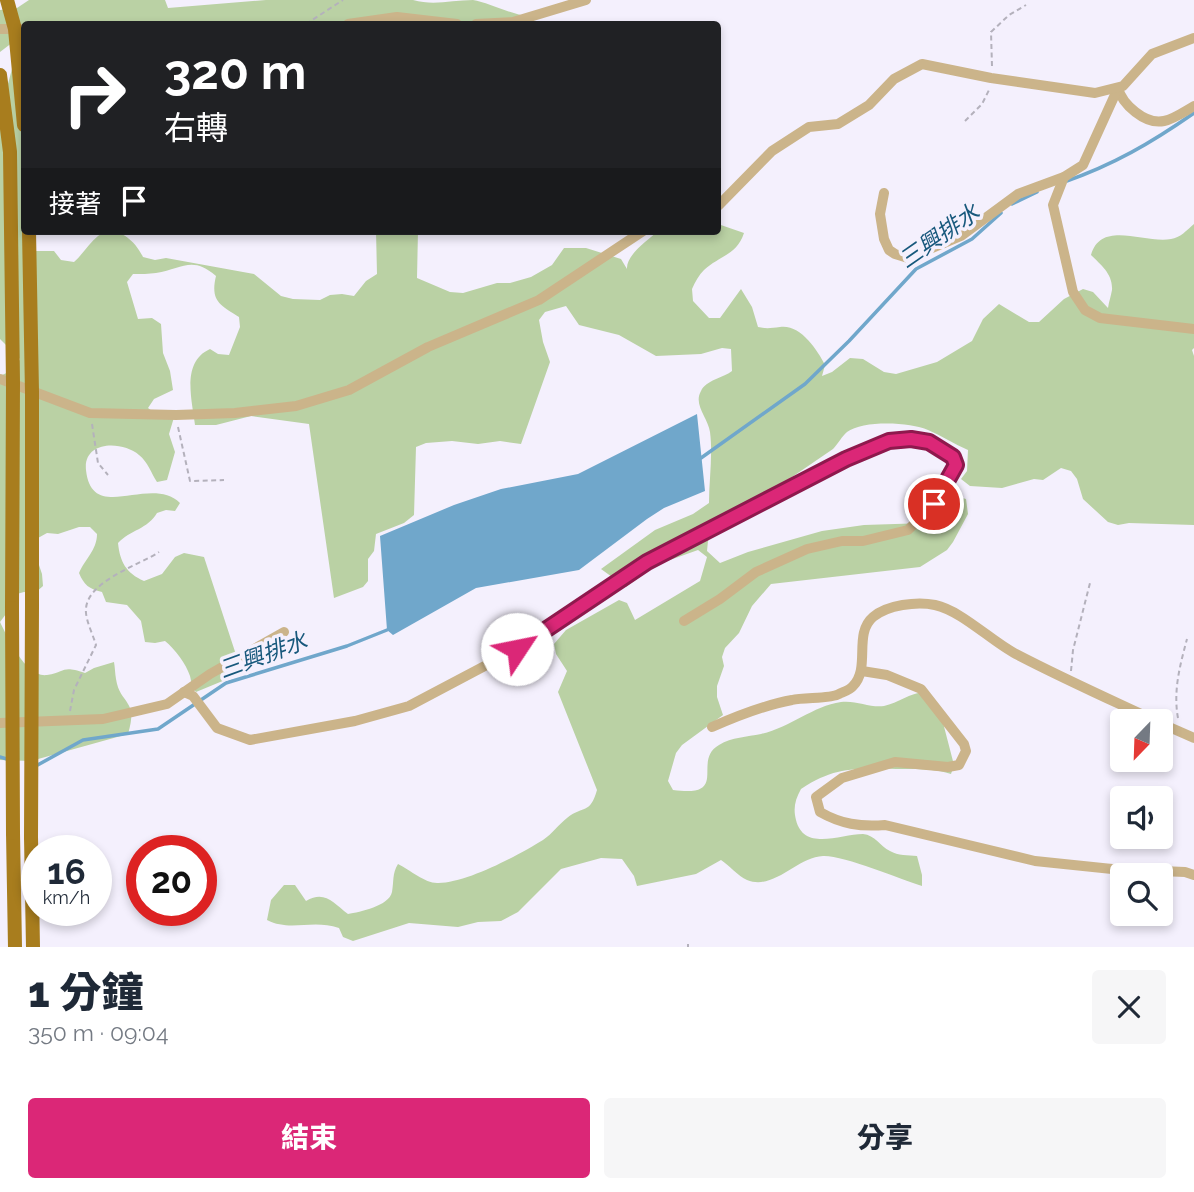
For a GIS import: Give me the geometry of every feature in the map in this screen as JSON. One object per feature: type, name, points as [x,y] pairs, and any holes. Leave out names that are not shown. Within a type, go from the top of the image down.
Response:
[{"type":"main road","points":[[7,0],[20,29],[21,53]]},
{"type":"main road","points":[[0,75],[10,152],[7,381],[15,947]]},
{"type":"main road","points":[[29,235],[33,947]]},
{"type":"lane","points":[[516,21],[586,0]]},
{"type":"lane","points":[[369,21],[397,17],[431,21]]},
{"type":"lane","points":[[0,29],[20,29]]},
{"type":"lane","points":[[721,203],[772,151],[809,127],[838,124],[869,105],[894,79],[922,64],[991,78],[1095,93],[1123,86],[1152,54],[1194,38]]},
{"type":"lane","points":[[1118,88],[1121,98],[1148,119],[1164,121],[1194,106]]},
{"type":"lane","points":[[884,192],[880,214],[884,239],[889,250],[908,258],[961,236],[1018,194],[1064,177],[1083,165],[1118,88]]},
{"type":"lane","points":[[1064,177],[1053,205],[1073,292],[1085,310],[1100,318],[1121,322],[1194,329]]},
{"type":"lane","points":[[7,381],[90,412],[176,415],[235,413],[296,406],[349,390],[428,348],[539,300],[637,235]]},
{"type":"lane","points":[[184,692],[193,696],[217,728],[250,740],[355,721],[409,706],[517,649],[647,562],[846,459],[889,441],[911,439],[929,442],[953,457],[956,465],[934,504],[908,530],[863,541],[842,541],[807,549],[756,572],[684,621]]},
{"type":"lane","points":[[712,727],[780,702],[810,696],[835,697],[853,686],[862,671],[862,650],[868,625],[874,616],[900,605],[917,602],[938,605],[1014,653],[1131,709]]},
{"type":"lane","points":[[0,723],[103,719],[167,704],[210,674],[284,632]]},
{"type":"lane","points":[[862,671],[887,675],[921,689],[964,744],[966,751],[959,765],[948,767],[895,762],[849,775],[816,797],[820,812],[838,822],[866,826],[884,825],[1035,861],[1112,869],[1185,872],[1194,875]]},
{"type":"lane","points":[[1173,730],[1194,738]]},
{"type":"path","points":[[311,21],[344,0]]},
{"type":"path","points":[[965,121],[987,95],[993,56],[991,32],[1009,15],[1026,5]]},
{"type":"path","points":[[90,412],[98,463],[108,475]]},
{"type":"path","points":[[176,415],[190,481],[224,480]]},
{"type":"path","points":[[68,721],[74,690],[96,645],[85,612],[90,595],[105,580],[159,552]]},
{"type":"path","points":[[1070,679],[1073,650],[1090,583]]},
{"type":"path","points":[[1180,733],[1175,702],[1187,639]]},
{"type":"green space","points":[[29,0],[165,0],[168,8],[266,0],[413,0],[436,3],[473,0],[521,15],[522,21],[21,21],[21,36],[0,52],[0,10],[17,8]]},
{"type":"green space","points":[[21,36],[21,235],[25,235],[31,251],[54,251],[61,260],[74,262],[100,235],[124,235],[143,257],[155,260],[166,258],[254,274],[281,296],[320,300],[330,295],[354,296],[366,281],[377,274],[376,235],[418,235],[417,278],[450,292],[463,293],[531,277],[552,265],[564,248],[586,248],[621,259],[627,269],[633,253],[653,235],[721,235],[721,225],[744,233],[732,251],[702,272],[692,289],[693,301],[709,318],[720,318],[741,289],[752,307],[758,327],[787,327],[807,339],[825,365],[822,376],[850,358],[863,359],[884,372],[896,374],[937,362],[972,341],[983,319],[999,304],[1029,322],[1039,322],[1064,299],[1083,289],[1093,292],[1108,308],[1112,284],[1106,270],[1091,255],[1096,244],[1114,235],[1171,239],[1194,224],[1194,525],[1118,525],[1108,522],[1083,499],[1077,479],[1071,471],[1061,468],[1043,480],[1034,479],[1002,488],[970,486],[961,479],[967,471],[968,450],[920,427],[875,424],[847,432],[833,449],[713,531],[707,551],[720,563],[748,552],[822,531],[864,525],[926,523],[956,496],[966,499],[968,514],[953,542],[947,550],[920,567],[771,584],[752,606],[739,633],[725,648],[722,657],[724,666],[717,686],[717,697],[723,715],[682,745],[676,753],[668,781],[673,790],[701,789],[706,783],[711,752],[719,745],[771,731],[831,704],[847,702],[884,706],[924,692],[941,715],[954,765],[951,774],[917,769],[847,770],[825,776],[801,789],[795,808],[800,830],[807,836],[824,839],[863,834],[871,836],[893,853],[917,856],[922,886],[857,863],[823,856],[804,862],[767,881],[747,880],[721,860],[696,874],[637,886],[634,876],[622,859],[601,858],[561,869],[518,912],[501,921],[478,922],[458,927],[409,923],[353,941],[343,937],[339,928],[284,925],[267,920],[271,900],[284,885],[295,885],[306,901],[324,897],[348,914],[373,908],[390,897],[398,864],[423,879],[437,883],[477,874],[543,840],[567,818],[592,803],[597,790],[558,692],[567,671],[556,654],[554,644],[566,630],[619,600],[627,603],[635,620],[700,581],[707,557],[698,550],[656,565],[626,587],[601,569],[655,530],[693,514],[709,503],[711,441],[699,396],[703,387],[732,371],[731,349],[722,348],[701,354],[656,356],[619,335],[579,325],[566,306],[545,312],[539,320],[550,362],[521,444],[452,441],[426,443],[416,447],[414,515],[404,523],[376,534],[374,551],[368,559],[368,581],[363,587],[334,598],[309,424],[251,416],[216,425],[195,425],[190,382],[195,363],[210,349],[218,354],[229,355],[240,327],[239,317],[218,301],[214,291],[216,276],[200,266],[187,265],[156,273],[133,274],[127,282],[138,319],[152,318],[161,324],[163,353],[173,390],[154,399],[148,408],[156,414],[175,414],[169,434],[175,452],[167,480],[157,482],[139,455],[124,447],[97,448],[87,460],[86,470],[91,486],[99,494],[110,497],[154,493],[168,496],[180,503],[175,511],[157,513],[149,523],[118,543],[125,566],[144,581],[162,574],[175,557],[184,553],[204,557],[242,673],[196,692],[186,667],[169,644],[165,641],[145,642],[141,621],[127,605],[106,602],[102,592],[90,588],[83,581],[79,573],[93,550],[97,534],[90,527],[79,527],[58,534],[47,533],[38,538],[33,547],[43,586],[35,593],[13,595],[0,622],[0,376],[15,369],[20,359],[0,339],[0,113]]},
{"type":"green space","points":[[0,622],[25,664],[39,674],[47,675],[68,669],[85,673],[114,662],[118,687],[130,708],[131,723],[128,734],[31,761],[0,760]]},
{"type":"water","points":[[697,414],[705,491],[664,508],[579,570],[476,588],[393,635],[387,630],[380,536],[454,505],[501,489],[578,474]]},
{"type":"waterway","name":"三興排水","points":[[1064,182],[1131,152],[1194,113]]},
{"type":"waterway","name":"三興排水","points":[[1012,204],[1037,192]]},
{"type":"waterway","name":"三興排水","points":[[701,458],[805,384],[916,269],[972,239],[1001,213]]},
{"type":"waterway","name":"三興排水","points":[[34,767],[83,740],[158,729],[226,683],[347,646],[387,630]]},
{"type":"waterway","name":"三興排水","points":[[0,757],[10,760]]},
{"type":"route","points":[[517,649],[647,562],[846,459],[889,441],[911,439],[929,442],[953,457],[956,465],[934,504]]}]
